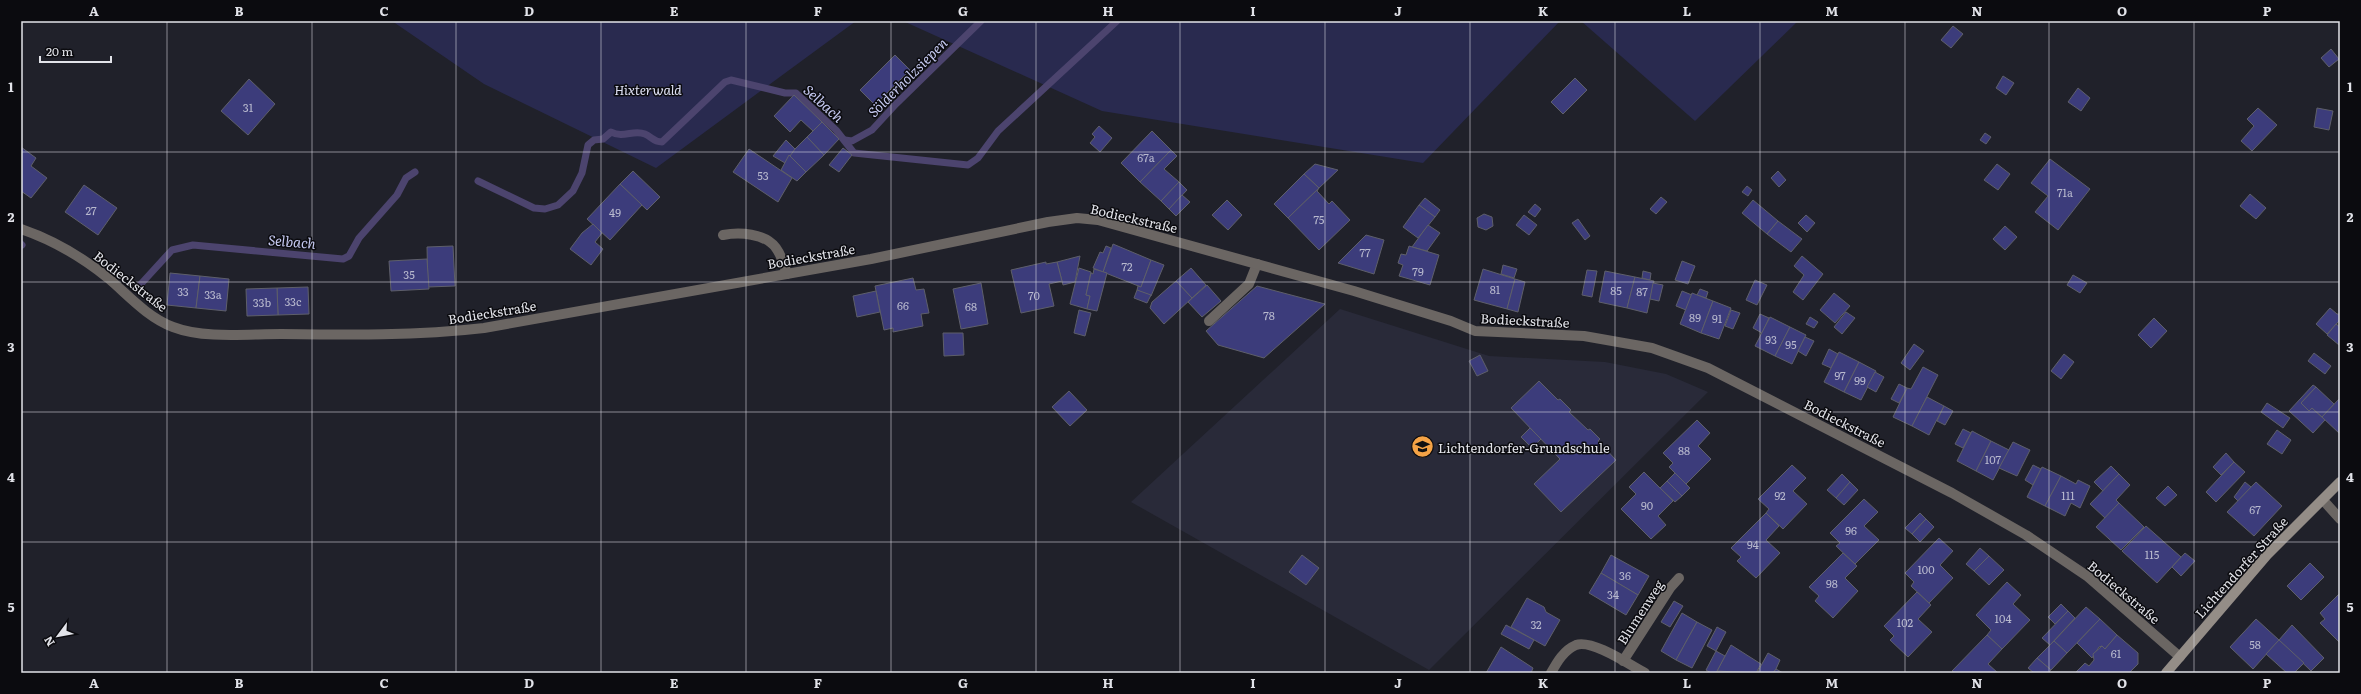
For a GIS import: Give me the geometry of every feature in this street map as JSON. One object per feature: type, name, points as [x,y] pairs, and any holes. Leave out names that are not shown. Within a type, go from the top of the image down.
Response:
[{"type":"main road","name":"Lichtendorfer Straße","points":[[2166,673],[2267,555],[2340,482]]},
{"type":"street","name":"Bodieckstraße","points":[[21,229],[72,252],[103,274],[136,304],[168,325],[191,331],[226,335],[362,336],[440,334],[484,328],[788,274],[1048,222],[1078,218],[1098,220],[1131,228],[1369,296],[1475,331],[1584,336],[1652,348],[1708,368],[1952,493],[2026,535],[2087,576],[2180,657]]},
{"type":"street","points":[[723,235],[738,233],[768,241],[776,247],[788,274]]},
{"type":"street","points":[[1209,321],[1249,284],[1257,264]]},
{"type":"street","points":[[2322,500],[2340,519]]},
{"type":"street","name":"Blumenweg","points":[[1623,661],[1670,588],[1679,578]]},
{"type":"street","name":"Blumenweg","points":[[1551,673],[1567,651],[1576,645],[1584,644],[1593,646],[1645,673]]},
{"type":"shaded area","name":"Lichtendorfer-Grundschule","points":[[1340,309],[1489,356],[1605,362],[1666,374],[1708,392],[1429,670],[1131,502]]},
{"type":"green space","name":"Hixterwald","points":[[392,21],[856,21],[656,168],[484,84]]},
{"type":"green space","points":[[903,21],[1560,21],[1423,163],[1102,111]]},
{"type":"green space","points":[[1581,21],[1798,21],[1695,121]]},
{"type":"building","points":[[1953,26],[1963,34],[1951,48],[1941,40]]},
{"type":"building","points":[[2331,49],[2339,59],[2329,67],[2321,58]]},
{"type":"building","points":[[895,55],[910,70],[875,105],[860,90]]},
{"type":"building","points":[[2003,76],[2014,83],[2006,95],[1996,88]]},
{"type":"building","points":[[1575,78],[1587,90],[1563,114],[1551,102]]},
{"type":"building","points":[[249,79],[275,104],[248,135],[221,111]]},
{"type":"building","points":[[2078,88],[2090,98],[2081,111],[2068,102]]},
{"type":"building","points":[[794,95],[822,122],[813,131],[801,120],[790,132],[774,116]]},
{"type":"building","points":[[2258,108],[2277,125],[2252,151],[2241,141],[2254,126],[2247,119]]},
{"type":"building","points":[[2317,108],[2333,111],[2329,130],[2314,127]]},
{"type":"building","points":[[822,122],[839,139],[824,155],[807,137]]},
{"type":"building","points":[[1099,126],[1112,138],[1100,152],[1090,143],[1095,137],[1092,134]]},
{"type":"building","points":[[1152,131],[1171,150],[1140,182],[1121,163]]},
{"type":"building","points":[[1985,133],[1991,137],[1986,144],[1980,140]]},
{"type":"building","points":[[807,137],[824,155],[806,172],[789,155]]},
{"type":"building","points":[[786,140],[795,149],[785,163],[773,156]]},
{"type":"building","points":[[21,147],[36,158],[31,166],[47,178],[31,198],[21,191]]},
{"type":"building","points":[[843,148],[852,155],[839,172],[829,165]]},
{"type":"building","points":[[749,149],[792,178],[778,202],[733,172]]},
{"type":"building","points":[[1171,150],[1177,156],[1164,169],[1179,182],[1161,201],[1140,182]]},
{"type":"building","points":[[789,155],[806,172],[797,181],[781,170]]},
{"type":"building","points":[[2050,159],[2090,189],[2058,230],[2035,212],[2048,196],[2031,183]]},
{"type":"building","points":[[1315,164],[1338,170],[1319,188],[1304,174]]},
{"type":"building","points":[[1997,164],[2010,174],[1998,190],[1984,180]]},
{"type":"building","points":[[633,171],[660,197],[647,210],[620,184]]},
{"type":"building","points":[[1778,171],[1786,180],[1779,187],[1771,178]]},
{"type":"building","points":[[1304,174],[1319,188],[1288,218],[1274,204]]},
{"type":"building","points":[[1179,182],[1187,190],[1169,209],[1161,201]]},
{"type":"building","points":[[620,184],[642,205],[610,240],[587,219]]},
{"type":"building","points":[[84,185],[117,208],[98,235],[65,212]]},
{"type":"building","points":[[1747,186],[1752,190],[1748,196],[1742,192]]},
{"type":"building","points":[[1319,188],[1317,191],[1329,204],[1332,201],[1350,220],[1319,250],[1288,218]]},
{"type":"building","points":[[2250,194],[2266,208],[2256,219],[2240,206]]},
{"type":"building","points":[[1182,195],[1190,202],[1176,216],[1169,209]]},
{"type":"building","points":[[1661,197],[1667,202],[1656,214],[1650,209]]},
{"type":"building","points":[[1425,198],[1440,210],[1435,217],[1419,205]]},
{"type":"building","points":[[1227,200],[1242,215],[1228,230],[1212,215]]},
{"type":"building","points":[[1753,200],[1778,221],[1767,234],[1742,213]]},
{"type":"building","points":[[1535,204],[1541,209],[1535,217],[1528,212]]},
{"type":"building","points":[[1419,205],[1435,217],[1418,238],[1403,227]]},
{"type":"building","points":[[1484,214],[1492,217],[1493,226],[1486,230],[1478,227],[1477,218]]},
{"type":"building","points":[[1524,215],[1537,225],[1529,235],[1516,225]]},
{"type":"building","points":[[1806,215],[1815,223],[1807,232],[1798,223]]},
{"type":"building","points":[[1578,219],[1590,236],[1585,240],[1572,223]]},
{"type":"building","points":[[1778,221],[1802,239],[1791,252],[1767,234]]},
{"type":"building","points":[[593,224],[602,233],[595,242],[603,249],[591,265],[570,249],[582,233]]},
{"type":"building","points":[[1428,225],[1440,233],[1427,251],[1412,247]]},
{"type":"building","points":[[2005,226],[2017,237],[2005,250],[1993,239]]},
{"type":"building","points":[[1366,235],[1384,240],[1374,274],[1338,263]]},
{"type":"building","points":[[1113,244],[1151,260],[1141,287],[1103,272]]},
{"type":"building","points":[[453,246],[455,286],[428,287],[427,247]]},
{"type":"building","points":[[1106,246],[1111,248],[1103,272],[1093,268],[1100,252],[1103,253]]},
{"type":"building","points":[[1409,246],[1439,255],[1430,285],[1399,276],[1403,265],[1398,263],[1401,254],[1406,255]]},
{"type":"building","points":[[1080,256],[1075,282],[1063,285],[1057,262]]},
{"type":"building","points":[[1802,256],[1823,274],[1803,300],[1793,292],[1804,275],[1794,266]]},
{"type":"building","points":[[427,259],[429,289],[391,291],[389,261]]},
{"type":"building","points":[[1151,260],[1164,265],[1151,296],[1137,290],[1138,286],[1141,287]]},
{"type":"building","points":[[1682,261],[1695,266],[1688,284],[1675,280]]},
{"type":"building","points":[[1046,262],[1046,264],[1057,262],[1062,281],[1049,284],[1054,306],[1021,313],[1011,270]]},
{"type":"building","points":[[1503,265],[1517,269],[1514,278],[1501,274]]},
{"type":"building","points":[[1079,268],[1091,272],[1086,295],[1090,296],[1087,309],[1070,304]]},
{"type":"building","points":[[1191,268],[1206,285],[1192,298],[1176,281]]},
{"type":"building","points":[[1094,269],[1107,273],[1097,311],[1087,309],[1090,296],[1086,295],[1091,273],[1093,274]]},
{"type":"building","points":[[1483,269],[1515,279],[1507,309],[1474,300]]},
{"type":"building","points":[[1587,270],[1597,271],[1592,297],[1582,295]]},
{"type":"building","points":[[1605,271],[1635,277],[1627,308],[1599,302]]},
{"type":"building","points":[[1643,271],[1651,273],[1650,280],[1642,278]]},
{"type":"building","points":[[170,273],[200,276],[196,308],[167,305]]},
{"type":"building","points":[[2073,275],[2087,283],[2080,293],[2067,285]]},
{"type":"building","points":[[200,276],[229,279],[226,311],[196,308]]},
{"type":"building","points":[[1635,277],[1654,281],[1647,313],[1627,308]]},
{"type":"building","points":[[913,278],[916,290],[924,289],[929,313],[921,314],[923,326],[893,332],[893,328],[884,330],[875,286]]},
{"type":"building","points":[[1515,279],[1525,282],[1518,312],[1507,309]]},
{"type":"building","points":[[1755,280],[1767,285],[1757,305],[1746,300]]},
{"type":"building","points":[[1176,281],[1192,298],[1164,324],[1150,308],[1152,302]]},
{"type":"building","points":[[981,283],[988,324],[961,329],[953,289]]},
{"type":"building","points":[[1653,283],[1663,285],[1659,301],[1650,299]]},
{"type":"building","points":[[1207,285],[1221,301],[1202,317],[1188,302]]},
{"type":"building","points":[[1257,286],[1325,304],[1264,358],[1218,345],[1206,331]]},
{"type":"building","points":[[308,287],[309,314],[278,315],[277,288]]},
{"type":"building","points":[[277,288],[278,315],[247,316],[246,289]]},
{"type":"building","points":[[1700,289],[1708,292],[1706,298],[1697,295]]},
{"type":"building","points":[[1137,290],[1151,295],[1147,303],[1134,298]]},
{"type":"building","points":[[876,291],[880,312],[857,317],[853,296]]},
{"type":"building","points":[[1682,291],[1692,295],[1686,310],[1676,306]]},
{"type":"building","points":[[1692,293],[1713,301],[1701,333],[1680,324]]},
{"type":"building","points":[[1834,293],[1850,306],[1835,323],[1820,310]]},
{"type":"building","points":[[1713,301],[1731,308],[1719,339],[1701,333]]},
{"type":"building","points":[[2330,308],[2337,314],[2340,314],[2340,320],[2327,334],[2316,324]]},
{"type":"building","points":[[1079,310],[1091,313],[1085,336],[1074,333]]},
{"type":"building","points":[[1731,310],[1740,313],[1733,329],[1725,326]]},
{"type":"building","points":[[1846,312],[1855,318],[1842,334],[1834,327]]},
{"type":"building","points":[[1760,314],[1769,318],[1762,333],[1753,328]]},
{"type":"building","points":[[1770,317],[1790,327],[1775,356],[1755,346]]},
{"type":"building","points":[[1810,317],[1818,322],[1814,328],[1806,324]]},
{"type":"building","points":[[2154,318],[2167,331],[2151,348],[2138,335]]},
{"type":"building","points":[[2336,324],[2340,327],[2339,345],[2327,335]]},
{"type":"building","points":[[1790,327],[1806,335],[1792,364],[1775,356]]},
{"type":"building","points":[[943,333],[963,333],[964,355],[944,356]]},
{"type":"building","points":[[1805,337],[1814,341],[1806,356],[1798,351]]},
{"type":"building","points":[[1914,344],[1924,351],[1910,370],[1901,363]]},
{"type":"building","points":[[1829,349],[1838,354],[1831,368],[1822,364]]},
{"type":"building","points":[[1839,352],[1859,362],[1844,392],[1824,382]]},
{"type":"building","points":[[2314,353],[2331,366],[2325,374],[2308,361]]},
{"type":"building","points":[[2064,354],[2074,362],[2061,379],[2051,371]]},
{"type":"building","points":[[1480,355],[1488,371],[1477,376],[1469,361]]},
{"type":"building","points":[[1859,362],[1876,371],[1861,400],[1844,392]]},
{"type":"building","points":[[1923,367],[1938,375],[1912,426],[1893,417],[1907,388],[1911,389]]},
{"type":"building","points":[[1875,372],[1884,377],[1876,392],[1867,387]]},
{"type":"building","points":[[1539,381],[1558,400],[1560,399],[1571,410],[1569,412],[1600,439],[1598,441],[1616,460],[1561,512],[1534,484],[1560,459],[1511,408]]},
{"type":"building","points":[[1899,384],[1907,388],[1899,403],[1891,399]]},
{"type":"building","points":[[2313,385],[2316,387],[2301,403],[2309,411],[2312,408],[2325,420],[2313,433],[2289,411]]},
{"type":"building","points":[[2316,387],[2334,404],[2322,417],[2312,408],[2309,411],[2301,403]]},
{"type":"building","points":[[1069,391],[1087,410],[1070,426],[1052,407]]},
{"type":"building","points":[[1927,397],[1944,406],[1929,435],[1912,426]]},
{"type":"building","points":[[2340,398],[2340,434],[2322,417]]},
{"type":"building","points":[[2267,403],[2290,418],[2283,428],[2261,412]]},
{"type":"building","points":[[1944,406],[1953,411],[1945,425],[1937,421]]},
{"type":"building","points":[[1697,420],[1710,433],[1698,446],[1711,459],[1686,484],[1669,467],[1673,463],[1663,453]]},
{"type":"building","points":[[1530,428],[1541,439],[1532,448],[1521,437]]},
{"type":"building","points":[[1963,429],[1971,433],[1963,448],[1955,444]]},
{"type":"building","points":[[2277,430],[2291,440],[2282,454],[2267,444]]},
{"type":"building","points":[[1972,431],[1991,441],[1976,471],[1957,461]]},
{"type":"building","points":[[1991,441],[2009,450],[1993,480],[1976,471]]},
{"type":"building","points":[[2013,442],[2030,450],[2017,476],[1999,468]]},
{"type":"building","points":[[2226,453],[2234,462],[2221,475],[2213,467]]},
{"type":"building","points":[[2234,462],[2245,472],[2216,502],[2206,492]]},
{"type":"building","points":[[1792,465],[1806,478],[1793,491],[1807,504],[1783,529],[1766,513],[1769,509],[1758,499]]},
{"type":"building","points":[[2033,465],[2041,469],[2033,485],[2025,480]]},
{"type":"building","points":[[2111,466],[2119,474],[2103,491],[2094,482]]},
{"type":"building","points":[[2042,467],[2061,476],[2045,506],[2027,497]]},
{"type":"building","points":[[1644,472],[1673,501],[1658,516],[1666,525],[1651,539],[1621,509],[1636,494],[1629,487]]},
{"type":"building","points":[[1675,473],[1690,488],[1682,496],[1667,481]]},
{"type":"building","points":[[1842,474],[1850,482],[1836,498],[1827,490]]},
{"type":"building","points":[[2119,474],[2130,485],[2116,500],[2119,503],[2105,518],[2090,504]]},
{"type":"building","points":[[2061,476],[2076,484],[2078,480],[2090,486],[2080,508],[2071,503],[2065,516],[2045,506]]},
{"type":"building","points":[[1667,481],[1682,496],[1675,502],[1660,488]]},
{"type":"building","points":[[1850,482],[1858,490],[1844,505],[1836,498]]},
{"type":"building","points":[[2245,482],[2251,487],[2238,501],[2234,497]]},
{"type":"building","points":[[2256,482],[2282,506],[2254,536],[2227,512]]},
{"type":"building","points":[[2168,486],[2177,495],[2165,506],[2156,498]]},
{"type":"building","points":[[1864,499],[1878,512],[1864,526],[1879,540],[1855,564],[1836,546],[1840,543],[1830,533]]},
{"type":"building","points":[[2119,503],[2144,527],[2121,550],[2096,527]]},
{"type":"building","points":[[1766,513],[1779,526],[1766,540],[1780,553],[1756,578],[1737,561],[1741,557],[1731,548]]},
{"type":"building","points":[[1920,513],[1926,519],[1912,534],[1905,528]]},
{"type":"building","points":[[1926,519],[1934,527],[1920,542],[1912,534]]},
{"type":"building","points":[[2146,526],[2181,557],[2157,583],[2122,551]]},
{"type":"building","points":[[1939,538],[1953,551],[1940,565],[1953,578],[1929,603],[1911,586],[1914,582],[1905,573]]},
{"type":"building","points":[[1980,548],[1989,556],[1974,571],[1966,564]]},
{"type":"building","points":[[1843,553],[1857,566],[1845,578],[1858,591],[1833,618],[1815,601],[1819,596],[1809,587]]},
{"type":"building","points":[[2185,553],[2195,561],[2181,576],[2172,567]]},
{"type":"building","points":[[1302,555],[1319,568],[1306,585],[1289,572]]},
{"type":"building","points":[[1611,555],[1649,576],[1638,595],[1601,573]]},
{"type":"building","points":[[1989,556],[2004,570],[1989,585],[1974,571]]},
{"type":"building","points":[[2310,563],[2324,577],[2301,600],[2287,586]]},
{"type":"building","points":[[1601,573],[1638,595],[1626,615],[1589,593]]},
{"type":"building","points":[[2007,582],[2021,595],[2013,604],[2030,620],[2002,649],[1987,635],[1991,630],[1976,615]]},
{"type":"building","points":[[1917,592],[1931,605],[1918,619],[1932,632],[1908,657],[1890,640],[1894,636],[1884,626]]},
{"type":"building","points":[[2340,593],[2340,643],[2320,623],[2325,619],[2320,613]]},
{"type":"building","points":[[1527,598],[1544,607],[1546,612],[1560,620],[1545,646],[1511,627]]},
{"type":"building","points":[[1674,601],[1683,606],[1670,627],[1661,622]]},
{"type":"building","points":[[2061,604],[2068,611],[2055,624],[2048,617]]},
{"type":"building","points":[[2086,607],[2100,619],[2067,653],[2054,641]]},
{"type":"building","points":[[2068,611],[2075,618],[2050,645],[2042,638]]},
{"type":"building","points":[[1682,613],[1697,622],[1676,660],[1661,651]]},
{"type":"building","points":[[2100,619],[2117,635],[2105,649],[2102,646],[2099,647],[2092,658],[2077,643]]},
{"type":"building","points":[[2256,619],[2279,640],[2253,669],[2230,647]]},
{"type":"building","points":[[1697,622],[1712,630],[1692,668],[1676,660]]},
{"type":"building","points":[[1506,625],[1534,640],[1529,649],[1501,634]]},
{"type":"building","points":[[2292,625],[2324,658],[2311,671],[2279,640]]},
{"type":"building","points":[[1717,627],[1726,632],[1716,651],[1707,646]]},
{"type":"building","points":[[1987,635],[2002,649],[1988,664],[1998,673],[1955,673],[1952,671]]},
{"type":"building","points":[[2117,635],[2138,653],[2138,664],[2129,673],[2075,673],[2085,663],[2089,666],[2094,660],[2093,654],[2102,646],[2105,649]]},
{"type":"building","points":[[2279,640],[2304,663],[2294,673],[2287,673],[2266,654]]},
{"type":"building","points":[[2054,641],[2067,653],[2051,670],[2037,658]]},
{"type":"building","points":[[1731,645],[1761,664],[1756,673],[1717,671]]},
{"type":"building","points":[[1501,647],[1533,668],[1531,673],[1486,673]]},
{"type":"building","points":[[1716,651],[1725,656],[1716,673],[1711,673],[1706,670]]},
{"type":"building","points":[[1768,653],[1780,660],[1776,669],[1773,673],[1757,673]]},
{"type":"building","points":[[2037,658],[2051,670],[2048,673],[2034,673],[2028,668]]},
{"type":"building","points":[[1776,669],[1783,673],[1773,673]]},
{"type":"waterway","name":"Sölderholzsiepen","points":[[845,140],[852,141],[872,130],[896,104],[981,21]]},
{"type":"waterway","name":"Selbach","points":[[478,181],[534,208],[545,209],[558,205],[573,191],[582,173],[588,145],[594,140],[603,139],[611,132],[620,135],[641,133],[662,142],[725,82],[731,80],[785,93],[796,93],[836,130],[854,153],[968,165],[978,158],[998,131],[1117,21]]},
{"type":"waterway","name":"Selbach","points":[[140,285],[172,250],[193,245],[343,259],[349,256],[359,238],[397,195],[406,178],[415,172]]},
{"type":"place","name":"Lichtendorfer-Grundschule","points":[[1422,447]]}]
